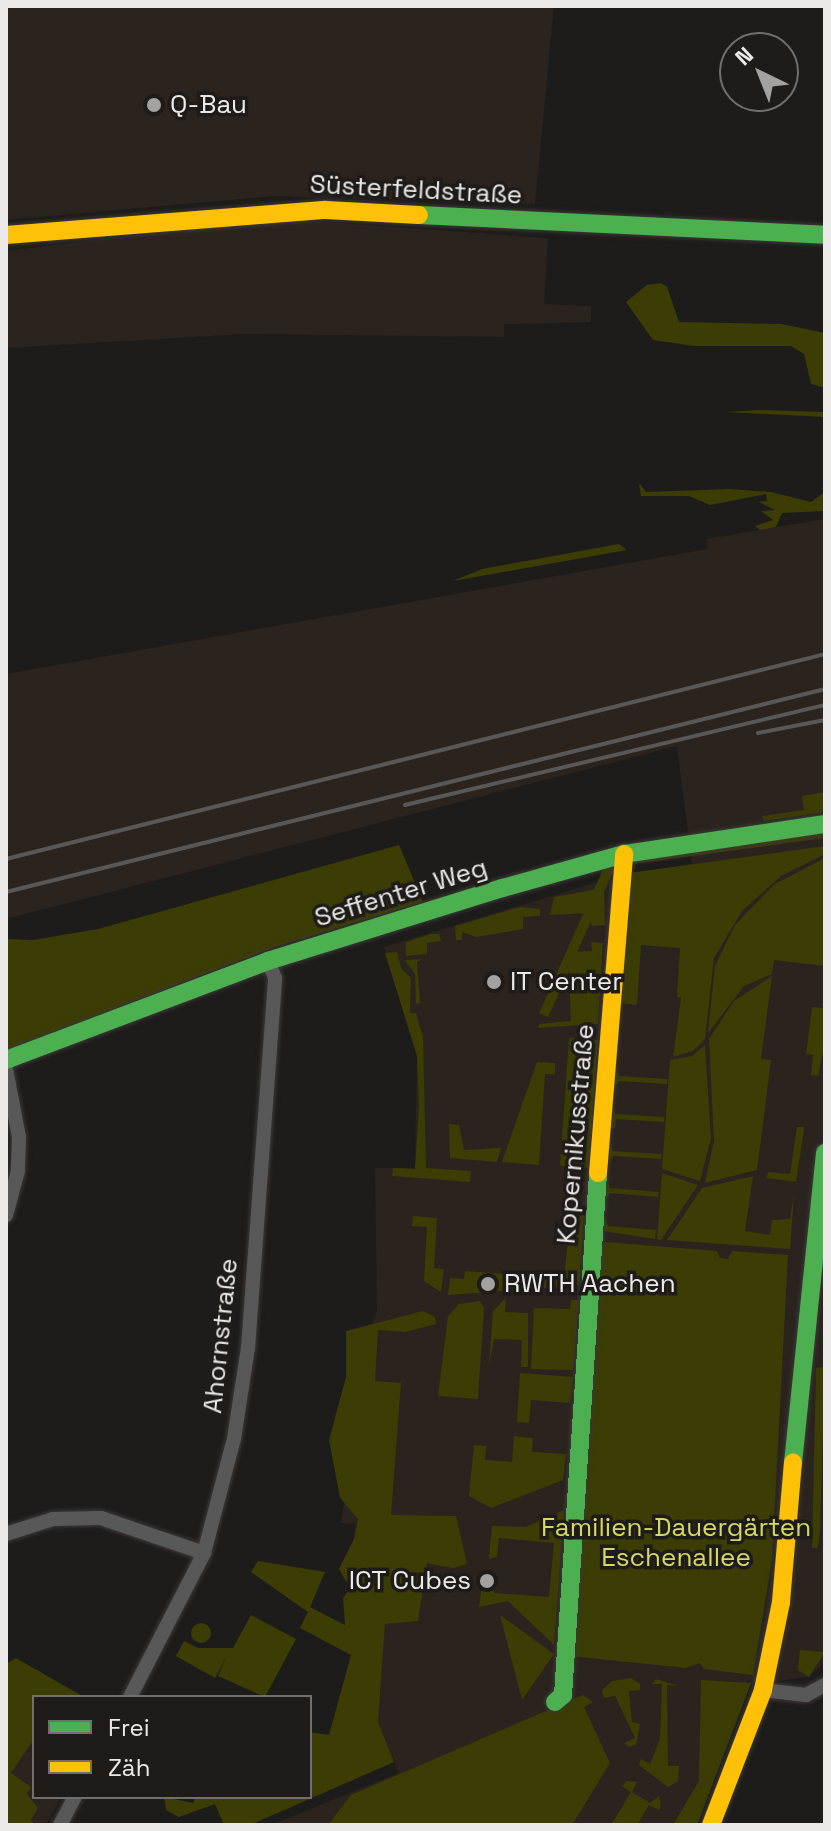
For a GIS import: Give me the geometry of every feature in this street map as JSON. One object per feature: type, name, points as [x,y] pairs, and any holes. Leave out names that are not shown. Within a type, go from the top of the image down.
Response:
[{"type":"street","name":"Süsterfeldstraße","points":[[6,235],[326,210],[825,235]]},
{"type":"street","name":"Seffenter Weg","points":[[6,1060],[268,961],[624,854],[825,824]]},
{"type":"street","name":"Kopernikusstraße","points":[[555,1702],[563,1695],[573,1491],[624,854]]},
{"type":"street","name":"Ahornstraße","points":[[131,1695],[204,1553],[219,1508],[248,1348],[275,978],[268,961]]},
{"type":"street","points":[[6,1069],[19,1137],[18,1171],[6,1215]]},
{"type":"street","points":[[711,1825],[763,1690],[787,1562],[812,1245],[825,1153]]},
{"type":"street","points":[[6,1534],[53,1519],[101,1518],[204,1553]]},
{"type":"street","points":[[763,1690],[806,1695],[825,1685]]},
{"type":"street","points":[[60,1825],[74,1799]]},
{"type":"shaded area","points":[[6,6],[554,6],[535,204],[275,196],[6,220]]},
{"type":"shaded area","points":[[309,221],[548,238],[544,304],[591,306],[591,322],[504,324],[504,337],[244,334],[6,348],[6,251],[208,226]]},
{"type":"shaded area","points":[[825,519],[825,1661],[809,1677],[751,1684],[697,1825],[271,1825],[399,1773],[378,1722],[389,1564],[351,1561],[355,1524],[341,1523],[369,1333],[377,1310],[375,1168],[415,1168],[417,1056],[384,947],[620,875],[692,864],[677,746],[6,919],[6,674],[708,549],[706,539]],"holes":[[[732,1251],[788,1256],[692,1662],[720,1258],[728,1259]]]},
{"type":"shaded area","points":[[6,1701],[32,1718],[32,1799],[60,1799],[46,1825],[6,1825]]},
{"type":"green space","points":[[661,283],[667,287],[679,322],[781,324],[825,333],[825,388],[811,384],[804,354],[791,346],[694,346],[653,340],[626,302],[647,285]]},
{"type":"green space","points":[[726,412],[825,412],[825,417]]},
{"type":"green space","points":[[639,483],[646,492],[730,489],[771,492],[811,502],[825,492],[825,511],[782,513],[776,527],[760,530],[755,526],[773,520],[761,511],[775,510],[759,502],[731,505],[767,501],[766,494],[710,505],[689,496],[641,496]]},
{"type":"green space","points":[[619,544],[627,550],[453,581],[482,569]]},
{"type":"green space","points":[[825,792],[825,812],[763,821],[762,816],[804,810],[802,796]]},
{"type":"green space","points":[[825,831],[825,838],[633,864],[637,860]]},
{"type":"green space","points":[[399,845],[423,902],[275,947],[6,1050],[6,939],[33,940],[98,929]]},
{"type":"green space","points":[[825,846],[825,854],[781,876],[742,911],[714,958],[705,1039],[693,1051],[673,1057],[681,998],[677,997],[680,948],[641,945],[637,1005],[621,1003],[629,873]]},
{"type":"green space","points":[[825,858],[825,966],[774,960],[772,974],[744,986],[708,1033],[715,966],[735,925],[775,884]]},
{"type":"green space","points":[[605,865],[614,869],[548,1017],[539,1013]]},
{"type":"green space","points":[[604,888],[605,925],[592,926],[589,913],[550,915],[554,897]]},
{"type":"green space","points":[[520,907],[540,909],[540,916],[523,917],[523,929],[476,937],[462,932],[462,940],[456,940],[455,926]]},
{"type":"green space","points":[[439,934],[441,941],[427,943],[427,954],[406,956],[406,942]]},
{"type":"green space","points":[[591,942],[603,943],[598,1024],[538,1028],[539,1024],[571,1021],[568,952],[592,951]]},
{"type":"green space","points":[[397,952],[401,968],[411,978],[410,1013],[416,1013],[423,1037],[426,1168],[471,1171],[470,1182],[392,1176],[393,1168],[415,1169],[419,1105],[417,1056],[385,953]]},
{"type":"green space","points":[[423,959],[417,962],[420,1003],[416,1004],[415,974],[405,960]]},
{"type":"green space","points":[[772,976],[761,1059],[771,1060],[757,1170],[705,1183],[714,1141],[709,1039],[734,1001]]},
{"type":"green space","points":[[825,994],[825,1042],[818,1076],[811,1075],[813,1055],[806,1054],[812,1007],[823,1008]]},
{"type":"green space","points":[[569,1038],[598,1040],[589,1168],[560,1166]]},
{"type":"green space","points":[[705,1045],[711,1138],[700,1181],[662,1169],[670,1060],[692,1056]]},
{"type":"green space","points":[[537,1062],[555,1063],[555,1074],[545,1074],[539,1165],[502,1162]]},
{"type":"green space","points":[[615,1067],[619,1076],[667,1079],[667,1084],[619,1081],[614,1089]]},
{"type":"green space","points":[[612,1107],[615,1114],[664,1117],[664,1122],[616,1119],[615,1128],[610,1128]]},
{"type":"green space","points":[[807,1109],[796,1182],[766,1178],[768,1172],[790,1174],[797,1127],[804,1127]]},
{"type":"green space","points":[[449,1124],[459,1125],[464,1150],[501,1148],[497,1162],[450,1158]]},
{"type":"green space","points":[[610,1141],[613,1151],[662,1154],[661,1159],[613,1156],[608,1165]]},
{"type":"green space","points":[[662,1173],[698,1185],[661,1240],[657,1239]]},
{"type":"green space","points":[[753,1176],[745,1231],[770,1235],[772,1220],[790,1219],[794,1194],[790,1249],[667,1240],[702,1188]]},
{"type":"green space","points":[[607,1178],[610,1188],[659,1192],[658,1197],[610,1193],[605,1202]]},
{"type":"green space","points":[[584,1212],[579,1285],[448,1295],[450,1278],[464,1279],[465,1271],[564,1278],[569,1231]]},
{"type":"green space","points":[[413,1216],[437,1218],[434,1268],[444,1269],[441,1292],[424,1281],[427,1227],[412,1226]]},
{"type":"green space","points":[[604,1217],[608,1226],[656,1230],[655,1239],[602,1231]]},
{"type":"green space","name":"Familien-Dauergärten Eschenallee","points":[[605,1242],[717,1251],[720,1258],[728,1259],[732,1251],[788,1255],[772,1560],[753,1675],[704,1669],[700,1663],[686,1668],[570,1656],[600,1247]]},
{"type":"green space","points":[[506,1298],[505,1312],[528,1313],[528,1367],[521,1367],[522,1340],[494,1339],[489,1365],[493,1311]]},
{"type":"green space","points":[[571,1300],[579,1300],[573,1370],[531,1369],[534,1308],[570,1309]]},
{"type":"green space","points":[[480,1301],[484,1308],[478,1399],[438,1396],[448,1316],[459,1304]]},
{"type":"green space","points":[[423,1311],[435,1317],[436,1324],[405,1332],[378,1330],[375,1381],[401,1383],[391,1515],[456,1516],[467,1564],[453,1568],[427,1563],[418,1621],[385,1624],[378,1722],[394,1762],[312,1798],[312,1732],[329,1735],[351,1655],[300,1628],[308,1612],[251,1572],[258,1561],[325,1572],[310,1607],[345,1625],[343,1598],[350,1588],[339,1569],[355,1537],[358,1519],[340,1498],[329,1440],[346,1377],[346,1331]]},
{"type":"green space","points":[[825,1367],[820,1529],[818,1548],[812,1548],[816,1368]]},
{"type":"green space","points":[[520,1373],[573,1377],[570,1403],[531,1400],[529,1423],[517,1422]]},
{"type":"green space","points":[[514,1436],[533,1438],[532,1452],[566,1454],[563,1480],[491,1508],[469,1496],[474,1445],[486,1446],[485,1460],[512,1462]]},
{"type":"green space","points":[[564,1510],[554,1645],[508,1601],[479,1607],[482,1585],[495,1581],[494,1593],[549,1597],[554,1543],[499,1538],[497,1557],[489,1559],[492,1526],[526,1527]]},
{"type":"green space","points":[[251,1615],[296,1639],[266,1695],[218,1676],[226,1658],[215,1678],[176,1656],[184,1641],[198,1648],[233,1648]]},
{"type":"green space","points":[[500,1615],[554,1654],[522,1700]]},
{"type":"green space","points":[[197,1623],[205,1623],[211,1633],[205,1643],[197,1643],[191,1637],[191,1629]]},
{"type":"green space","points":[[800,1650],[825,1652],[809,1677],[798,1670]]},
{"type":"green space","points":[[16,1658],[81,1695],[32,1695],[32,1742],[11,1773],[31,1787],[27,1794],[38,1808],[31,1820],[35,1825],[6,1825],[6,1664]]},
{"type":"green space","points":[[631,1678],[640,1684],[640,1690],[629,1691],[632,1722],[640,1724],[636,1745],[629,1747],[624,1743],[635,1738],[615,1696],[604,1698],[602,1690],[612,1681]]},
{"type":"green space","points":[[656,1679],[678,1686],[667,1685],[668,1766],[679,1766],[678,1781],[668,1787],[639,1765],[641,1759],[650,1764],[660,1739],[662,1684],[652,1684]]},
{"type":"green space","points":[[701,1680],[751,1683],[697,1825],[673,1825],[699,1781]]},
{"type":"green space","points":[[583,1695],[593,1702],[584,1707],[610,1763],[572,1825],[328,1825],[351,1795]]},
{"type":"green space","points":[[627,1781],[637,1782],[632,1792],[650,1803],[659,1796],[661,1805],[659,1810],[649,1805],[637,1825],[611,1825],[631,1792],[622,1786]]},
{"type":"green space","points":[[164,1799],[193,1803],[195,1799],[309,1799],[250,1825],[224,1825],[215,1804],[179,1817],[166,1810]]},
{"type":"railway","points":[[6,859],[825,654]]},
{"type":"railway","points":[[6,892],[825,689]]},
{"type":"railway","points":[[405,805],[825,705]]},
{"type":"railway","points":[[758,733],[825,720]]},
{"type":"traffic: fast","points":[[419,215],[825,235]]},
{"type":"traffic: fast","points":[[6,1060],[268,961],[503,888],[624,854],[825,824]]},
{"type":"traffic: fast","points":[[793,1463],[825,1153]]},
{"type":"traffic: fast","points":[[555,1702],[563,1695],[598,1173]]},
{"type":"traffic: slow","points":[[6,235],[326,210],[419,215]]},
{"type":"traffic: slow","points":[[598,1173],[624,854]]},
{"type":"traffic: slow","points":[[711,1825],[763,1690],[781,1602],[793,1463]]},
{"type":"place","name":"Q-Bau","points":[[154,105]]},
{"type":"place","name":"IT Center","points":[[494,982]]},
{"type":"place","name":"RWTH Aachen","points":[[488,1284]]},
{"type":"place","name":"ICT Cubes","points":[[487,1581]]}]
